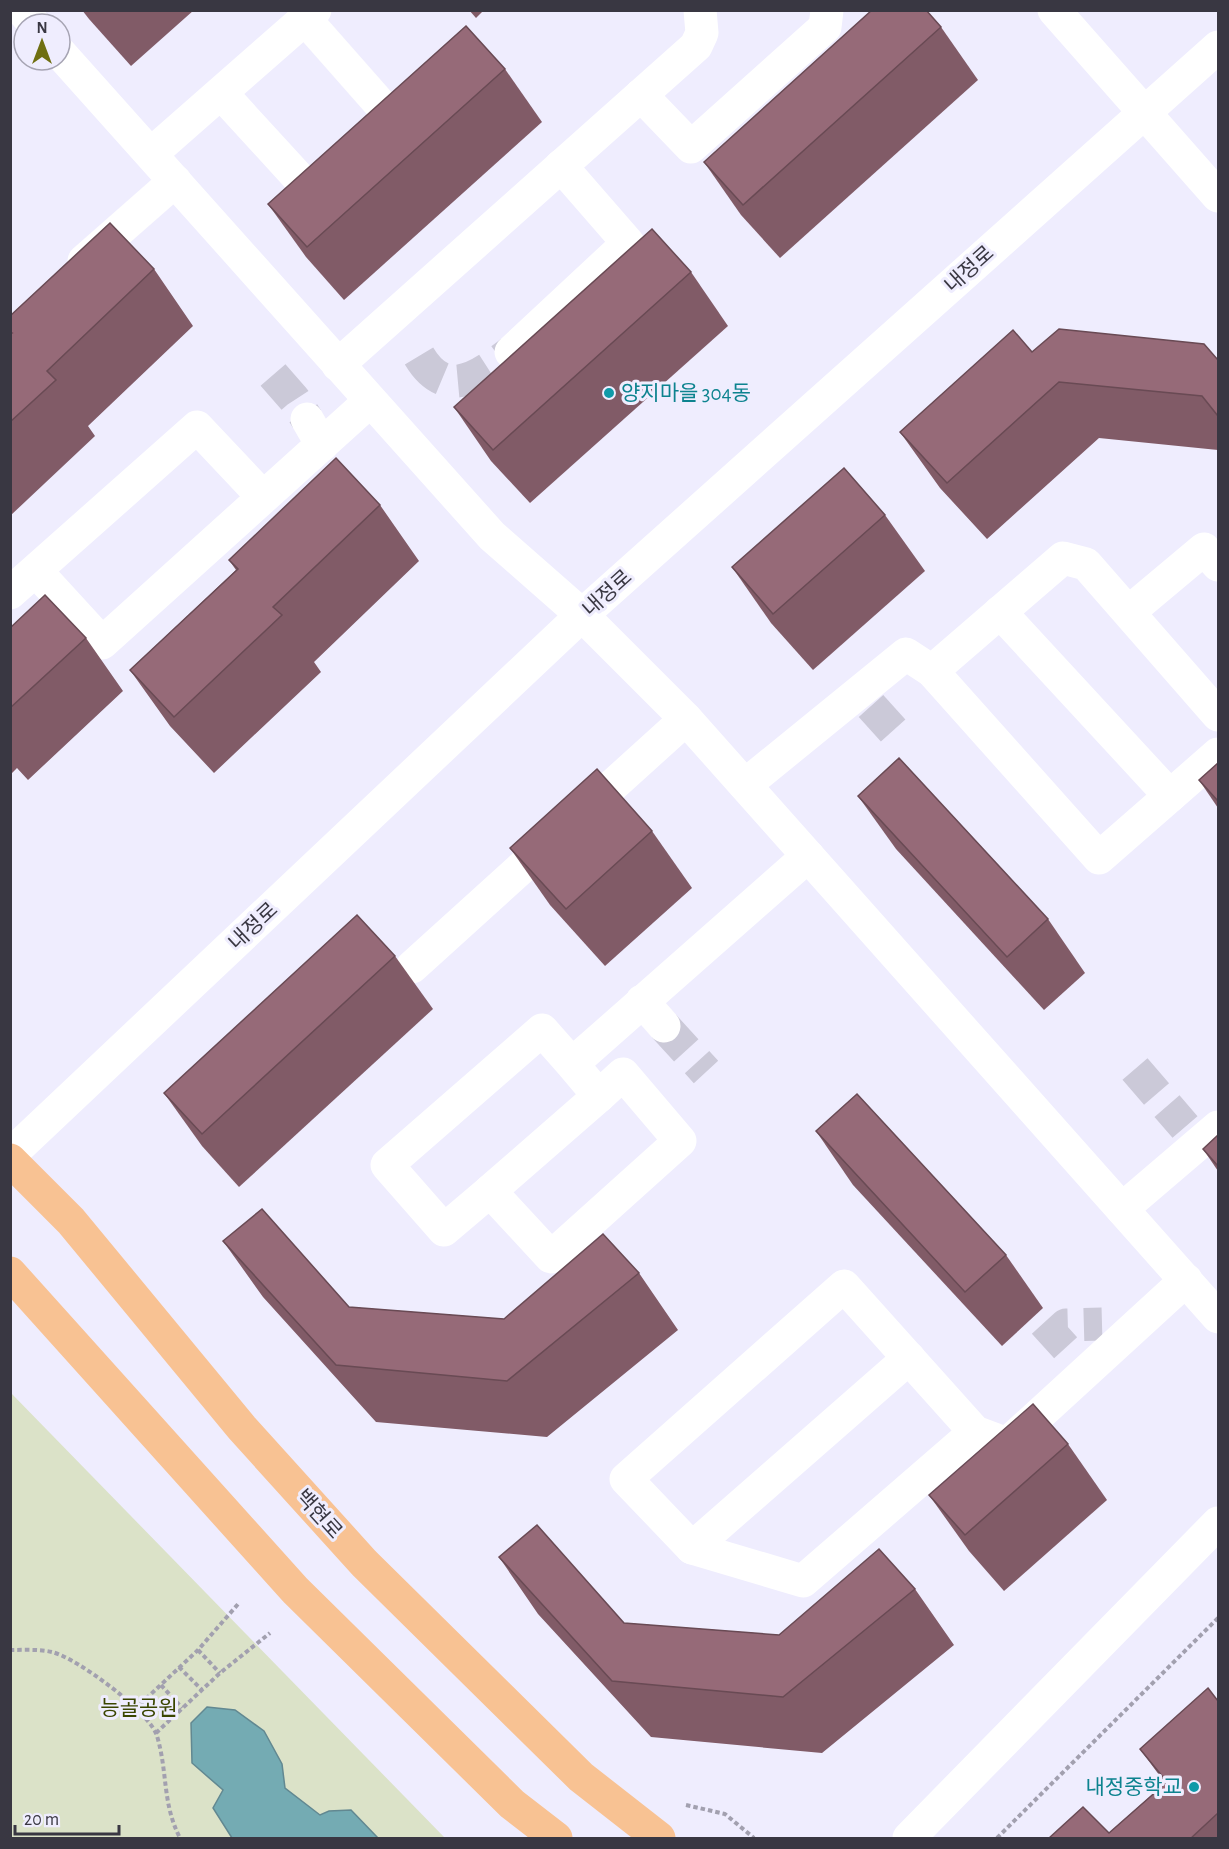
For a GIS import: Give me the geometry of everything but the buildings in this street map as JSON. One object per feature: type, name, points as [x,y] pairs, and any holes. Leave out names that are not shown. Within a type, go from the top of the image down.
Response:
[{"type":"main road","name":"백현로","points":[[10,1160],[71,1221],[242,1428],[364,1563],[581,1777],[659,1839]]},
{"type":"main road","points":[[10,1274],[295,1590],[512,1804],[556,1839]]},
{"type":"street","points":[[338,365],[696,46],[702,33],[700,10]]},
{"type":"street","points":[[641,95],[691,147],[825,27],[827,10]]},
{"type":"street","points":[[1054,10],[1218,196]]},
{"type":"street","points":[[151,154],[310,15],[394,120]]},
{"type":"street","name":"내정로","points":[[10,1155],[582,615],[1218,47]]},
{"type":"street","points":[[72,66],[492,536],[582,615],[686,719],[1218,1317]]},
{"type":"street","points":[[221,93],[307,187]]},
{"type":"street","points":[[511,352],[628,243],[561,166]]},
{"type":"street","points":[[62,280],[175,181]]},
{"type":"street","points":[[36,571],[102,644],[263,497],[314,432],[370,401]]},
{"type":"street","points":[[10,593],[197,427],[263,497]]},
{"type":"street","points":[[1130,611],[1204,549],[1218,565]]},
{"type":"street","points":[[932,671],[1063,558],[1086,564],[1130,611],[1218,715]]},
{"type":"street","points":[[1000,612],[1170,796]]},
{"type":"street","points":[[745,785],[865,699],[906,654],[932,671],[1100,858],[1218,754]]},
{"type":"street","points":[[412,967],[686,719]]},
{"type":"street","points":[[572,1064],[808,855]]},
{"type":"street","points":[[642,1002],[664,1026]]},
{"type":"street","points":[[490,1191],[551,1257],[680,1141],[623,1074],[599,1096],[490,1191],[444,1230],[387,1165],[542,1030],[599,1096]]},
{"type":"street","points":[[1122,1209],[1201,1132]]},
{"type":"street","points":[[975,1432],[803,1581],[692,1548],[626,1479],[844,1286],[975,1432],[1007,1444],[1116,1327],[1186,1280]]},
{"type":"street","points":[[692,1548],[909,1358]]},
{"type":"street","points":[[909,1839],[1218,1523]]},
{"type":"path","points":[[135,1709],[198,1650],[239,1603]]},
{"type":"path","points":[[997,1839],[1218,1618]]},
{"type":"path","points":[[156,1732],[220,1673],[270,1633]]},
{"type":"path","points":[[10,1650],[51,1652],[78,1663],[135,1709],[156,1732],[170,1819],[180,1839]]},
{"type":"path","points":[[198,1650],[220,1673]]},
{"type":"path","points":[[179,1667],[202,1690]]},
{"type":"path","points":[[160,1685],[182,1708]]},
{"type":"path","points":[[686,1805],[725,1814],[754,1839]]},
{"type":"green space","name":"능골공원","points":[[11,1393],[445,1838],[11,1838]]},
{"type":"water","points":[[207,1707],[235,1710],[264,1731],[282,1764],[285,1788],[320,1815],[329,1811],[351,1810],[378,1838],[232,1838],[213,1808],[223,1790],[192,1763],[191,1723]]},
{"type":"tunnel","points":[[419,356],[429,370],[440,378],[452,381],[475,376],[511,352]]},
{"type":"tunnel","points":[[273,375],[294,399],[307,419]]},
{"type":"tunnel","points":[[871,706],[899,737]]},
{"type":"tunnel","points":[[664,1026],[706,1072]]},
{"type":"tunnel","points":[[1135,1069],[1185,1127]]},
{"type":"tunnel","points":[[1043,1346],[1066,1325],[1102,1324]]},
{"type":"place","name":"양지마을 304동","points":[[609,393]]},
{"type":"place","name":"내정중학교","points":[[1194,1787]]}]
